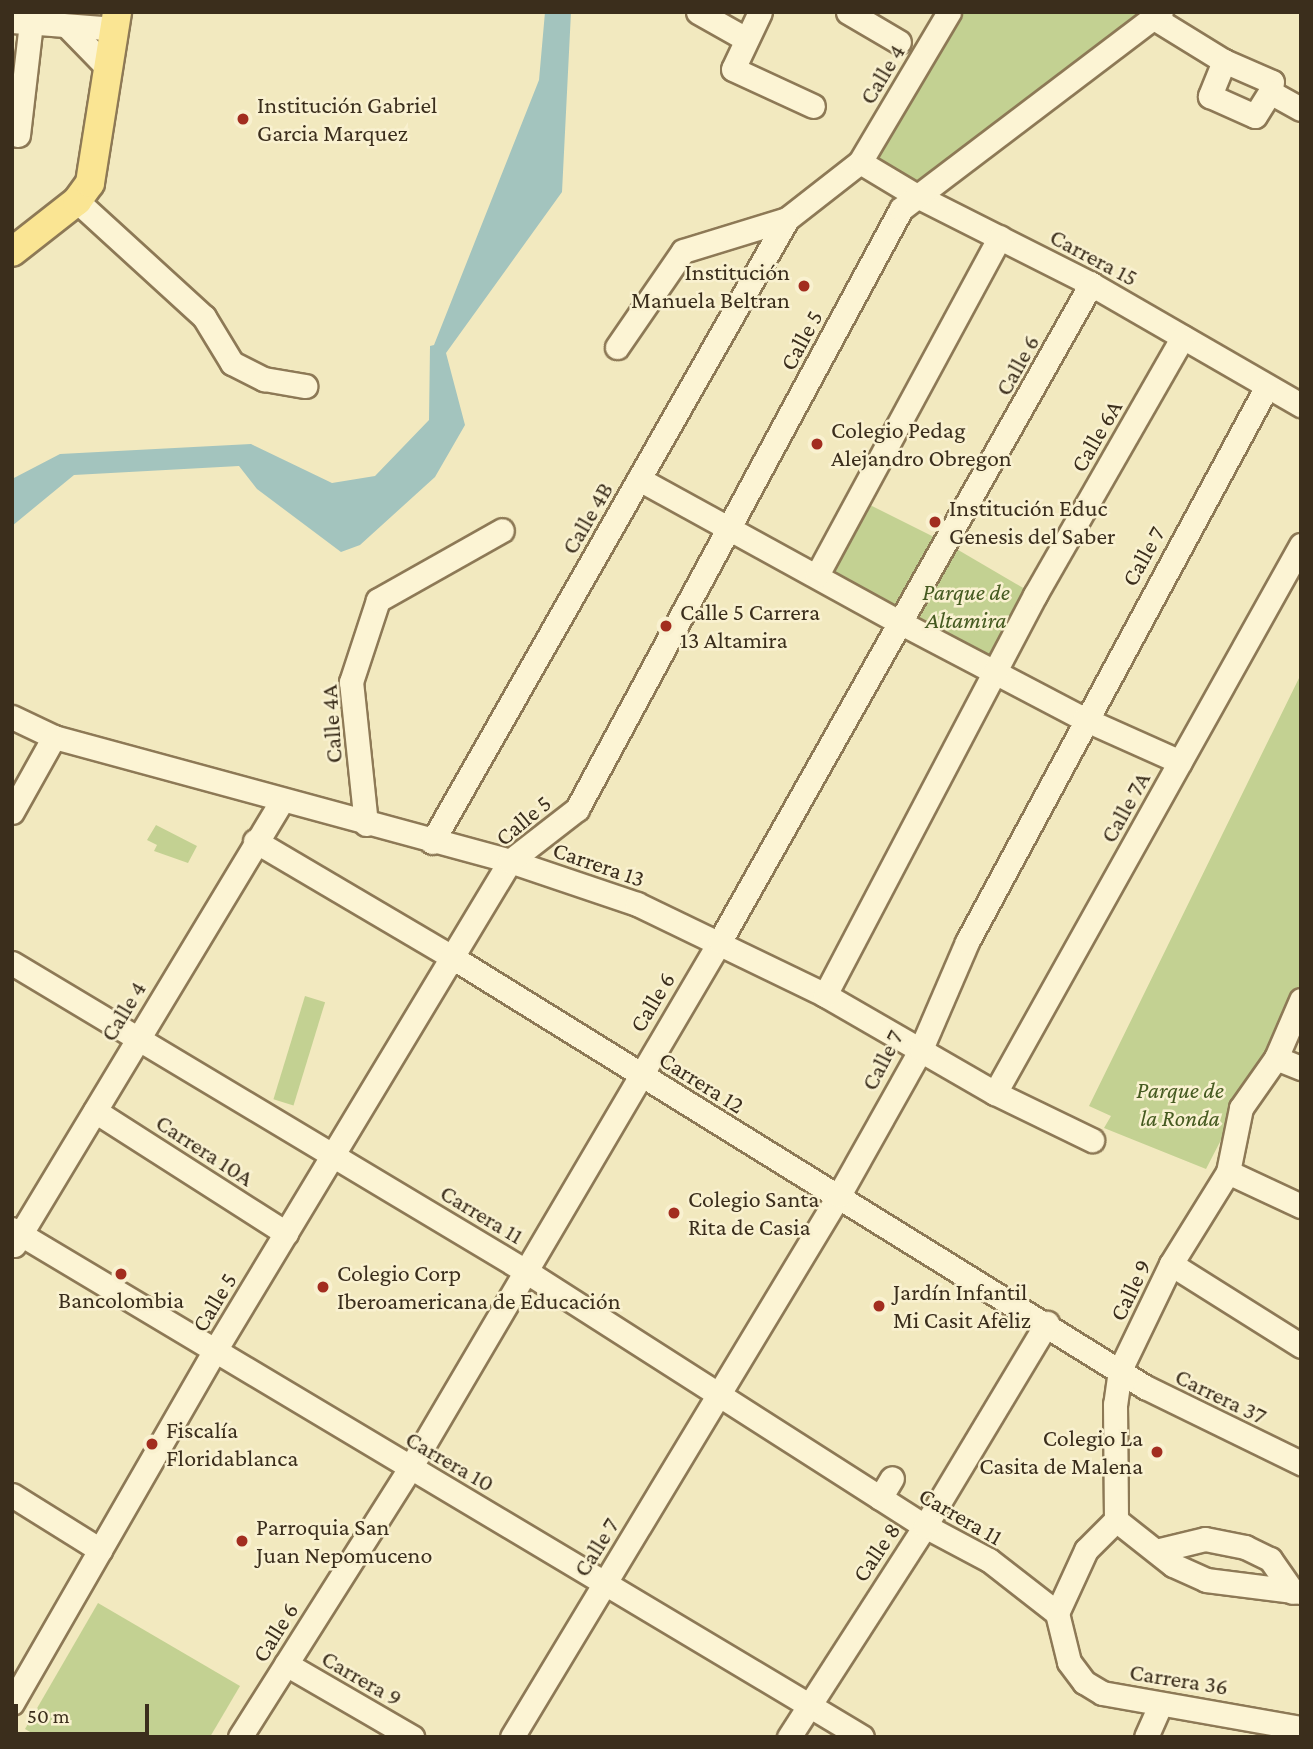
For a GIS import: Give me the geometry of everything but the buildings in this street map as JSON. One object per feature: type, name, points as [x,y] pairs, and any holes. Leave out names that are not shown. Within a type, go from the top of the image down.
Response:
[{"type":"main road","points":[[12,252],[77,201],[90,183],[116,20]]},
{"type":"street","points":[[698,12],[746,39]]},
{"type":"street","points":[[760,12],[733,69],[813,106]]},
{"type":"street","points":[[848,12],[899,42]]},
{"type":"street","name":"Calle 4","points":[[860,162],[948,12]]},
{"type":"street","points":[[1157,15],[1224,61],[1272,82],[1270,92],[1255,116],[1210,96],[1224,61]]},
{"type":"street","name":"Calle 5","points":[[12,1703],[214,1352],[510,861],[577,809],[901,209],[915,195],[1157,15]]},
{"type":"street","points":[[18,135],[22,22],[67,26],[116,20]]},
{"type":"street","points":[[67,26],[108,69]]},
{"type":"street","points":[[1270,92],[1301,109]]},
{"type":"street","points":[[617,347],[683,251],[787,219],[860,162]]},
{"type":"street","name":"Carrera 15","points":[[860,162],[915,195],[1091,284],[1220,355],[1266,388],[1301,405]]},
{"type":"street","points":[[77,201],[204,317],[232,363],[264,379],[305,386]]},
{"type":"street","name":"Calle 4B","points":[[432,842],[787,219]]},
{"type":"street","points":[[817,575],[1000,237]]},
{"type":"street","name":"Calle 6","points":[[240,1737],[410,1468],[524,1269],[720,941],[903,624],[1091,284]]},
{"type":"street","name":"Calle 6A","points":[[994,671],[1183,337]]},
{"type":"street","name":"Calle 7","points":[[512,1737],[839,1195],[921,1049],[967,942],[1084,719],[1266,388]]},
{"type":"street","points":[[639,479],[903,624],[1084,719],[1180,762]]},
{"type":"street","name":"Calle 4A","points":[[366,824],[351,682],[378,600],[502,530]]},
{"type":"street","name":"Calle 7A","points":[[995,1093],[1301,545]]},
{"type":"street","points":[[825,995],[994,671]]},
{"type":"street","name":"Carrera 13","points":[[12,717],[54,737],[281,802],[510,861],[637,904],[720,941],[825,995],[995,1093],[1092,1140]]},
{"type":"street","points":[[12,812],[54,737]]},
{"type":"street","name":"Calle 4","points":[[15,1237],[281,802]]},
{"type":"street","name":"Carrera 12","points":[[255,841],[452,957],[1121,1370]]},
{"type":"street","name":"Carrera 11","points":[[12,963],[524,1269],[880,1498],[989,1560],[1058,1613]]},
{"type":"street","name":"Calle 9","points":[[1116,1520],[1115,1404],[1121,1370],[1171,1264],[1228,1172],[1241,1108],[1276,1058],[1301,1000]]},
{"type":"street","points":[[1276,1058],[1301,1069]]},
{"type":"street","name":"Carrera 10A","points":[[94,1111],[286,1233]]},
{"type":"street","points":[[1228,1172],[1301,1206]]},
{"type":"street","name":"Carrera 10","points":[[15,1237],[606,1581],[862,1737]]},
{"type":"street","points":[[1171,1264],[1301,1346]]},
{"type":"street","name":"Calle 8","points":[[789,1737],[925,1526],[1047,1323]]},
{"type":"street","name":"Carrera 37","points":[[1121,1370],[1225,1429],[1301,1463]]},
{"type":"street","points":[[880,1498],[892,1478]]},
{"type":"street","points":[[12,1495],[100,1550]]},
{"type":"street","points":[[1058,1613],[1086,1550],[1116,1520],[1156,1551],[1206,1580],[1297,1592]]},
{"type":"street","points":[[1156,1551],[1205,1539],[1245,1547],[1270,1559],[1297,1592]]},
{"type":"street","name":"Carrera 36","points":[[1058,1613],[1062,1644],[1084,1682],[1102,1693],[1160,1706],[1218,1710],[1301,1728]]},
{"type":"street","name":"Carrera 9","points":[[286,1664],[412,1737]]},
{"type":"street","points":[[1146,1737],[1160,1706]]},
{"type":"green space","points":[[953,12],[1147,12],[916,190],[861,161]]},
{"type":"green space","name":"Parque de Altamira","points":[[858,499],[948,544],[1035,595],[994,671],[817,575]]},
{"type":"green space","name":"Parque de la Ronda","points":[[1301,674],[1301,985],[1206,1169],[1104,1128],[1111,1116],[1089,1106]]},
{"type":"green space","points":[[156,825],[197,846],[188,863],[154,851],[157,845],[147,840]]},
{"type":"green space","points":[[305,996],[325,1002],[294,1105],[273,1099]]},
{"type":"green space","points":[[98,1603],[240,1686],[210,1737],[39,1737],[25,1729]]},
{"type":"water","points":[[545,12],[571,12],[562,192],[446,353],[465,425],[435,477],[360,545],[341,552],[257,489],[239,466],[74,475],[12,526],[12,479],[60,454],[251,444],[332,483],[375,476],[429,420],[430,346],[434,345],[539,80]]},
{"type":"place","name":"Institución Gabriel Garcia Marquez","points":[[243,119]]},
{"type":"place","name":"Institución Manuela Beltran","points":[[804,286]]},
{"type":"place","name":"Colegio Pedag Alejandro Obregon","points":[[817,444]]},
{"type":"place","name":"Institución Educ Genesis del Saber","points":[[935,522]]},
{"type":"place","name":"Calle 5 Carrera 13 Altamira","points":[[666,626]]},
{"type":"place","name":"Colegio Santa Rita de Casia","points":[[674,1213]]},
{"type":"place","name":"Bancolombia","points":[[121,1274]]},
{"type":"place","name":"Colegio Corp Iberoamericana de Educación","points":[[323,1287]]},
{"type":"place","name":"Jardín Infantil Mi Casit Afeliz","points":[[879,1306]]},
{"type":"place","name":"Fiscalía Floridablanca","points":[[152,1444]]},
{"type":"place","name":"Colegio La Casita de Malena","points":[[1157,1452]]},
{"type":"place","name":"Parroquia San Juan Nepomuceno","points":[[242,1541]]}]
